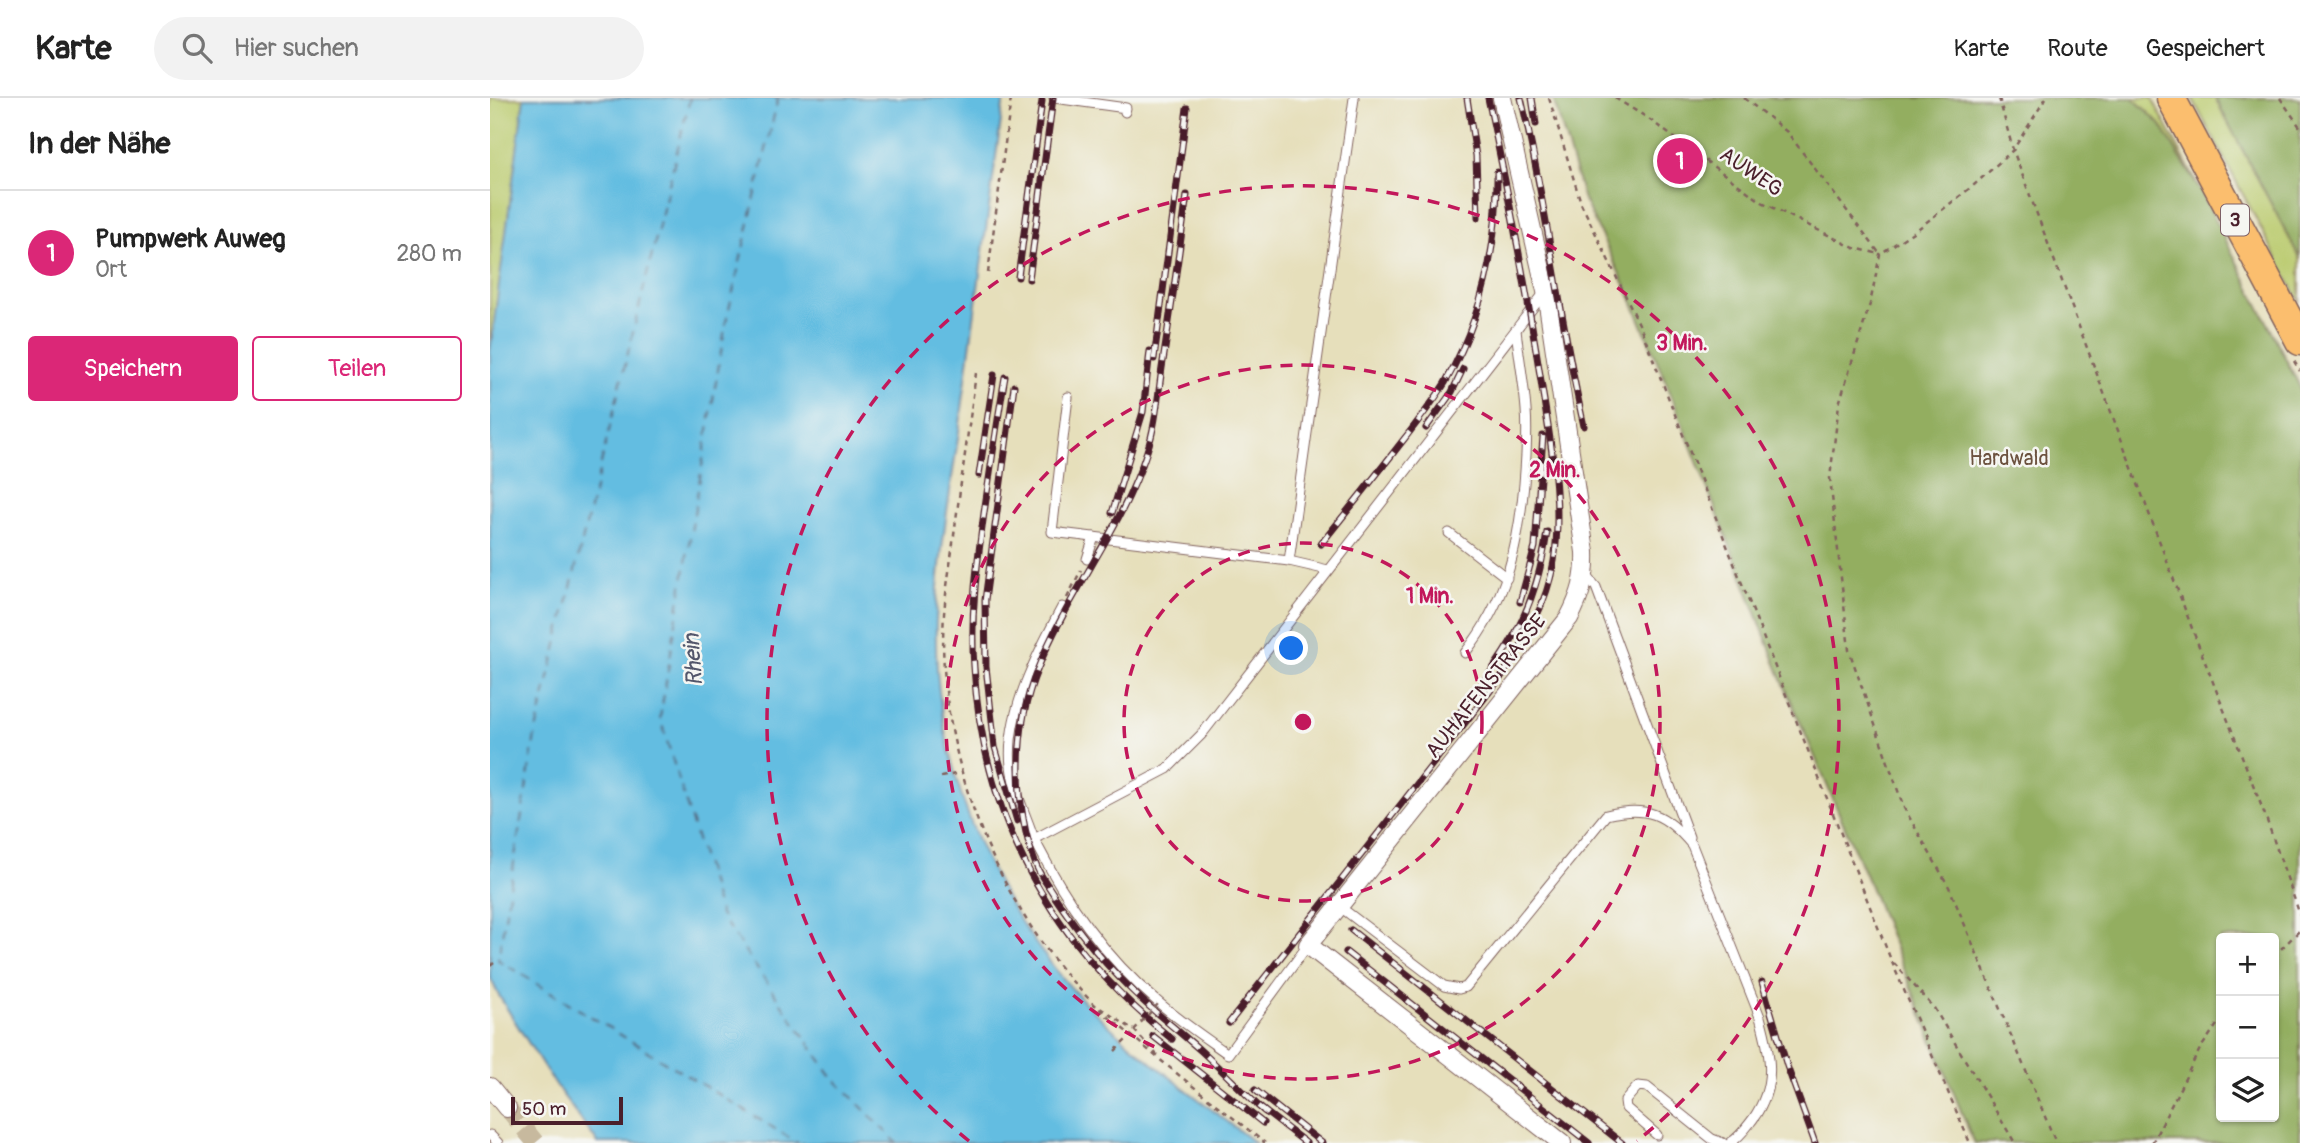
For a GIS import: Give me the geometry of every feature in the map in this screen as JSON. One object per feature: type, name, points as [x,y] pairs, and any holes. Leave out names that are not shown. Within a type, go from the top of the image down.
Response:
[{"type":"main road","name":"3","points":[[2171,98],[2300,341]]},
{"type":"main road","name":"3","points":[[2185,98],[2300,315]]},
{"type":"street","name":"AUHAFENSTRASSE","points":[[1308,946],[1569,618],[1580,597],[1586,575],[1585,552],[1546,291],[1502,98]]},
{"type":"street","points":[[1308,946],[1562,1143]]},
{"type":"street","points":[[490,1087],[507,1108]]},
{"type":"lane","points":[[1054,98],[1126,108],[1125,112]]},
{"type":"lane","points":[[1289,561],[1354,98]]},
{"type":"lane","points":[[1034,839],[1167,769],[1202,734],[1546,291]]},
{"type":"lane","points":[[1465,653],[1484,629],[1507,578],[1519,531],[1526,453],[1526,412],[1516,330]]},
{"type":"lane","points":[[1068,397],[1052,532],[1289,561],[1328,570]]},
{"type":"lane","points":[[1449,533],[1507,578]]},
{"type":"lane","points":[[1087,559],[1094,537]]},
{"type":"lane","points":[[1586,575],[1596,587],[1692,845],[1760,1017],[1771,1068],[1768,1088],[1762,1107],[1731,1143]]},
{"type":"lane","points":[[1062,607],[1038,653],[1020,705],[1011,744],[1014,783],[1034,839],[1073,907],[1099,943],[1159,1003],[1228,1054],[1308,946]]},
{"type":"lane","points":[[1339,906],[1444,986],[1459,989],[1466,987],[1606,815],[1641,810],[1660,816],[1676,826],[1692,845]]},
{"type":"lane","points":[[1657,1135],[1626,1108],[1625,1101],[1638,1086],[1647,1087],[1712,1139],[1723,1143]]},
{"type":"lane","points":[[490,1135],[498,1143]]},
{"type":"path","points":[[988,273],[1011,98]]},
{"type":"path","points":[[1549,98],[1581,203],[1640,326],[1891,960],[1970,1143]]},
{"type":"path","name":"AUWEG","points":[[1615,98],[1646,117],[1762,202],[1854,248],[1880,254]]},
{"type":"path","points":[[1744,98],[1794,140],[1880,254]]},
{"type":"path","points":[[1999,98],[2012,150],[2188,619],[2265,815],[2300,915]]},
{"type":"path","points":[[2046,98],[2012,150],[1974,185],[1919,228],[1880,254],[1870,304],[1839,404],[1830,478],[1849,650],[1904,808],[1949,887],[2056,1143]]},
{"type":"path","points":[[2280,98],[2300,127]]},
{"type":"path","points":[[1062,607],[1087,559]]},
{"type":"path","points":[[941,777],[956,774]]},
{"type":"path","points":[[2279,951],[2300,930]]},
{"type":"path","points":[[490,966],[498,960]]},
{"type":"path","points":[[1891,960],[1934,1008],[2015,1143]]},
{"type":"path","points":[[1092,1003],[1134,1030],[1167,1066]]},
{"type":"path","points":[[1134,1030],[1159,1003]]},
{"type":"path","points":[[2152,1143],[2200,1049],[2216,1026]]},
{"type":"path","points":[[1115,1051],[1126,1040]]},
{"type":"green space","points":[[490,98],[524,98],[490,352]]},
{"type":"green space","name":"Hardwald","points":[[1553,98],[2133,98],[2160,124],[2203,195],[2300,387],[2300,1143],[1974,1143],[1867,879],[1783,682],[1628,291],[1584,200]]},
{"type":"green space","points":[[2133,98],[2152,98],[2203,195],[2160,124]]},
{"type":"green space","points":[[2192,98],[2215,98],[2300,258],[2300,302]]},
{"type":"green space","points":[[2215,98],[2300,98],[2300,258]]},
{"type":"water","name":"Rhein","points":[[524,98],[1004,98],[937,597],[937,669],[942,715],[952,761],[965,806],[1004,893],[1028,933],[1056,970],[1125,1040],[1255,1143],[598,1143],[557,1087],[490,977],[490,352]]},
{"type":"ferry route","points":[[690,98],[535,735],[498,960],[798,1143]]},
{"type":"ferry route","points":[[778,98],[726,322],[660,718],[720,915],[833,1078],[897,1143]]},
{"type":"tunnel","points":[[507,1108],[536,1143]]},
{"type":"railway","points":[[1029,279],[1053,98]]},
{"type":"railway","points":[[1467,98],[1476,156],[1478,217]]},
{"type":"railway","points":[[1229,1023],[1501,677],[1534,622],[1551,577],[1557,516],[1551,448],[1523,274],[1488,98]]},
{"type":"railway","points":[[1521,98],[1584,426]]},
{"type":"railway","points":[[1532,98],[1536,124]]},
{"type":"railway","points":[[1018,277],[1042,101]]},
{"type":"railway","points":[[1154,359],[1187,108]]},
{"type":"railway","points":[[1321,544],[1427,410],[1458,358],[1478,307],[1491,254],[1497,172]]},
{"type":"railway","points":[[1187,195],[1150,441],[1124,507],[1064,613],[1038,668],[1024,715],[1020,741],[1020,792],[1028,842],[1036,865],[1074,924],[1128,987],[1265,1112]]},
{"type":"railway","points":[[1112,513],[1143,412],[1150,351]]},
{"type":"railway","points":[[1426,428],[1452,392],[1463,369]]},
{"type":"railway","points":[[979,475],[994,375]]},
{"type":"railway","points":[[1005,377],[979,551],[973,628],[980,723],[992,776],[1009,827],[1031,875],[1059,920],[1092,962],[1129,1002],[1172,1039]]},
{"type":"railway","points":[[1014,386],[985,600],[986,667],[995,747],[1017,821]]},
{"type":"railway","points":[[1520,602],[1535,547],[1543,436]]},
{"type":"railway","points":[[1454,720],[1503,654],[1526,612],[1542,562],[1547,532]]},
{"type":"railway","points":[[1351,930],[1622,1143]]},
{"type":"railway","points":[[1346,952],[1589,1143]]},
{"type":"railway","points":[[1762,982],[1787,1066],[1815,1143]]},
{"type":"railway","points":[[1153,1036],[1263,1123]]},
{"type":"railway","points":[[1255,1090],[1322,1143]]},
{"type":"railway","points":[[1258,1106],[1306,1143]]},
{"type":"place","name":"Pumpwerk Auweg","points":[[1680,161]]}]
